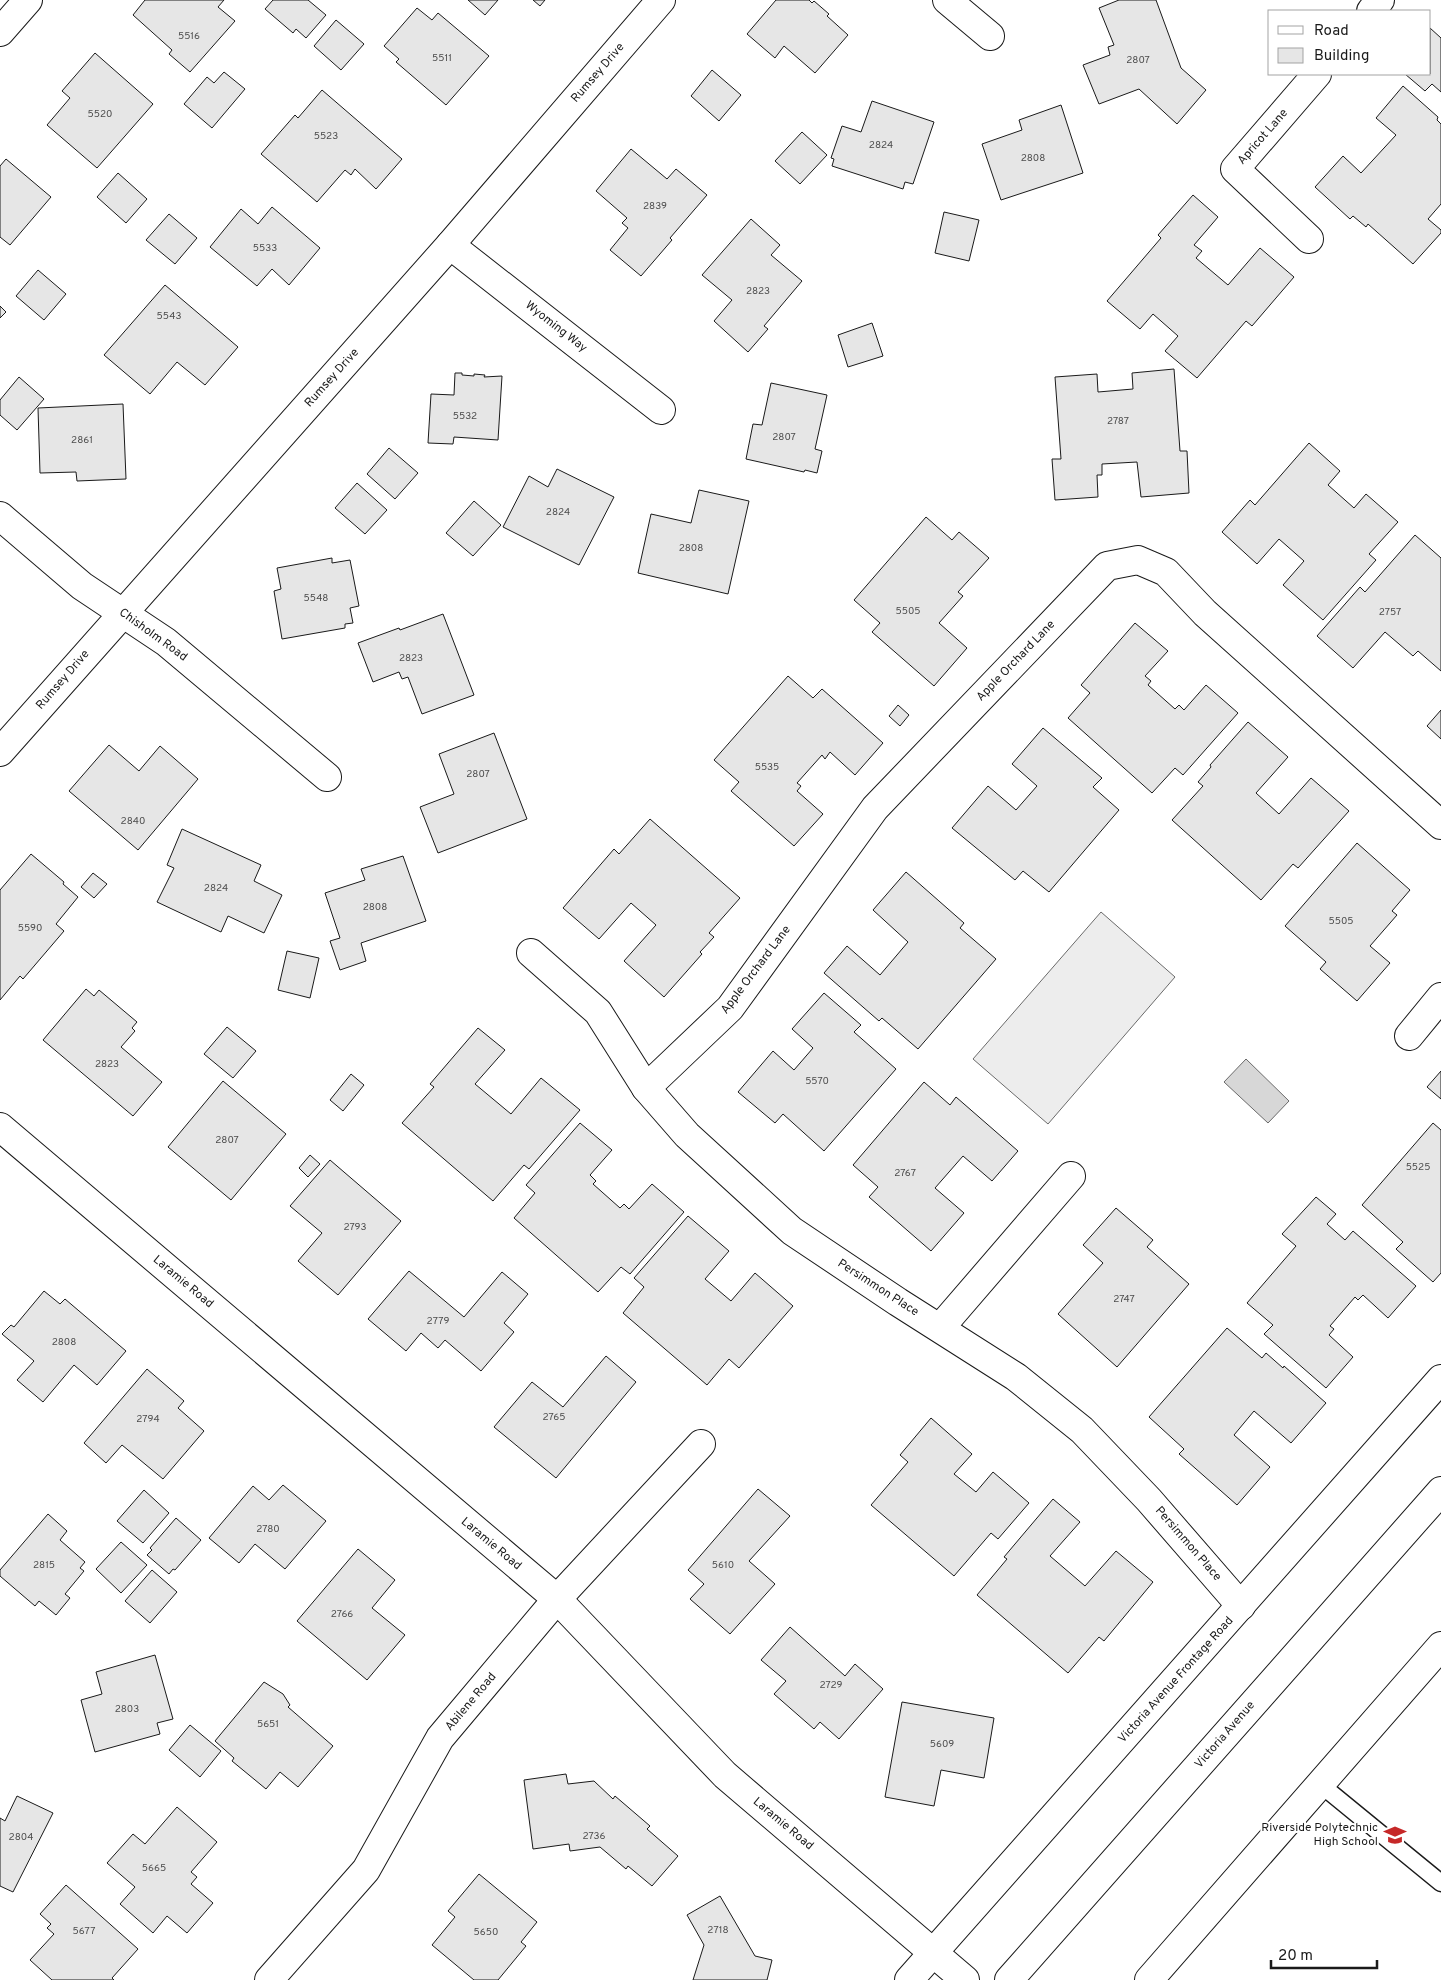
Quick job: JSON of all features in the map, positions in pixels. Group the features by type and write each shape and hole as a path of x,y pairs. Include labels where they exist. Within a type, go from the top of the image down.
{"street":[{"path":"0,32 28,0"},
{"name":"Rumsey Drive","path":"0,752 450,245 661,0"},
{"path":"947,0 990,36"},
{"path":"1372,10 1380,0"},
{"name":"Apricot Lane","path":"1309,239 1235,169 1316,75"},
{"name":"Wyoming Way","path":"450,245 661,410"},
{"name":"Chisholm Road","path":"0,516 82,586 166,642 327,777"},
{"name":"Apple Orchard Lane","path":"646,1088 730,1008 875,808 1107,566 1138,560 1166,572 1220,626 1441,825"},
{"name":"Persimmon Place","path":"531,953 598,1012 646,1088 687,1135 792,1231 1016,1377 1082,1430 1150,1500 1241,1606"},
{"path":"1410,1036 1441,997"},
{"name":"Laramie Road","path":"0,1127 557,1599 725,1775 964,1980"},
{"path":"940,1328 1071,1176"},
{"name":"Victoria Avenue Frontage Road","path":"910,1980 1441,1379"},
{"name":"Abilene Road","path":"269,1980 366,1870 440,1738 557,1599 701,1444"},
{"name":"Victoria Avenue","path":"1009,1980 1441,1491"},
{"path":"1149,1980 1441,1646"}],"lane":[{"path":"1320,1784 1441,1883"}],"shaded area":[{"path":"1101,912 1175,977 1048,1124 973,1059"},
{"path":"1246,1059 1289,1101 1268,1123 1224,1082"}],"building":[{"path":"145,0 224,0 218,7 235,21 190,72 169,54 172,50 133,15"},
{"path":"273,0 308,0 326,15 306,38 296,29 293,33 265,9"},
{"path":"468,0 498,0 485,15"},
{"path":"533,0 545,0 540,6"},
{"path":"776,0 809,0 812,3 814,1 848,35 815,73 784,46 775,58 747,34"},
{"path":"1119,0 1156,0 1181,68 1206,90 1177,124 1139,89 1099,104 1083,65 1110,55 1108,47 1114,45 1099,8"},
{"path":"417,8 432,20 438,13 489,56 446,105 396,62 399,59 384,46"},
{"path":"336,20 364,44 341,70 314,46"},
{"path":"1431,29 1441,38 1441,92 1432,84 1425,91 1406,75 1431,75"},
{"path":"95,53 153,104 97,168 47,125 70,98 62,91"},
{"path":"712,70 741,95 719,121 691,96"},
{"path":"224,72 245,89 212,128 184,104 207,77 214,83"},
{"path":"1403,86 1438,117 1437,120 1441,124 1441,204 1428,219 1441,230 1441,233 1413,264 1368,224 1366,227 1353,216 1350,219 1315,187 1343,156 1361,173 1396,135 1376,118"},
{"path":"322,90 402,159 376,189 355,169 351,175 345,170 317,202 261,154 295,115 298,118"},
{"path":"872,101 934,122 913,184 905,182 903,189 832,166 834,159 831,158 842,126 861,132"},
{"path":"1061,105 1083,173 1001,200 982,144 1022,130 1019,120"},
{"path":"802,132 827,155 800,184 775,161"},
{"path":"631,149 667,179 676,169 707,195 670,238 672,240 641,276 610,250 628,228 622,223 627,218 596,191"},
{"path":"6,159 51,197 10,245 0,237 0,166"},
{"path":"118,173 147,199 126,223 97,197"},
{"path":"1193,195 1218,217 1194,245 1202,251 1196,258 1228,285 1260,248 1294,277 1252,326 1246,321 1197,378 1165,351 1178,336 1153,314 1140,329 1107,301 1161,238 1158,235"},
{"path":"272,207 320,248 289,285 272,269 257,286 210,247 241,209 258,224"},
{"path":"944,212 979,220 969,261 935,253"},
{"path":"169,214 197,238 175,264 146,240"},
{"path":"751,219 780,245 771,255 802,281 764,326 768,329 748,352 714,321 732,300 702,275"},
{"path":"38,270 66,294 44,320 16,296"},
{"path":"165,285 238,347 205,385 177,362 150,394 104,355"},
{"path":"0,306 6,312 0,318"},
{"path":"872,323 883,356 848,367 838,335"},
{"path":"1174,369 1180,451 1187,451 1189,493 1141,497 1137,462 1102,464 1102,475 1097,475 1098,497 1055,500 1052,459 1061,459 1055,377 1097,374 1098,392 1133,389 1132,373"},
{"path":"455,373 474,376 474,374 485,375 484,377 502,376 498,440 454,437 453,444 428,443 431,394 454,395"},
{"path":"19,377 44,399 17,430 0,415 0,400"},
{"path":"771,383 827,395 815,449 822,451 817,473 805,470 804,472 746,459 753,424 762,425"},
{"path":"123,404 126,479 77,481 76,472 40,473 38,408"},
{"path":"1309,443 1340,471 1328,485 1354,508 1366,494 1398,522 1369,554 1376,560 1323,620 1283,585 1304,561 1279,539 1257,564 1222,532 1250,500 1255,505"},
{"path":"389,448 418,473 395,499 367,474"},
{"path":"557,469 614,497 579,565 503,527 529,476 548,487"},
{"path":"357,483 387,510 365,534 335,508"},
{"path":"699,490 749,501 728,594 638,573 651,514 691,523"},
{"path":"474,501 501,525 473,556 446,533"},
{"path":"926,517 952,540 959,532 989,558 958,592 963,596 939,623 967,648 934,686 872,632 880,623 854,600"},
{"path":"1415,535 1441,558 1441,671 1418,651 1413,656 1385,632 1353,668 1317,636 1360,587 1365,592"},
{"path":"332,558 332,563 350,560 359,606 350,608 353,623 345,624 345,628 282,639 274,591 281,589 277,568"},
{"path":"443,614 474,695 422,714 408,677 402,679 399,672 373,682 358,643"},
{"path":"1135,623 1168,651 1145,676 1151,681 1148,685 1175,709 1179,705 1184,710 1206,685 1238,713 1183,775 1175,768 1152,793 1068,718 1090,693 1081,685"},
{"path":"788,676 813,698 822,689 883,743 855,775 830,752 825,759 822,755 797,783 801,786 797,791 823,814 794,846 731,791 739,782 714,760"},
{"path":"898,705 909,715 900,726 889,716"},
{"path":"1441,710 1441,739 1427,726"},
{"path":"1248,722 1288,757 1256,793 1279,814 1311,778 1349,811 1298,868 1293,864 1261,900 1172,820 1203,786 1198,782 1211,767 1210,765"},
{"path":"1043,728 1102,778 1093,787 1119,810 1049,892 1023,871 1015,880 952,828 988,786 1016,810 1037,786 1012,764"},
{"path":"494,733 527,819 438,853 420,807 454,794 439,754"},
{"path":"109,745 139,771 160,746 198,779 138,850 69,791"},
{"path":"650,819 740,898 709,933 714,937 700,952 702,954 664,997 624,961 656,925 631,903 599,939 563,908 614,849 619,854"},
{"path":"182,829 261,865 254,881 282,895 264,933 228,916 221,932 157,902 174,868 167,865"},
{"path":"1357,843 1410,890 1392,911 1397,915 1370,946 1390,963 1357,1001 1320,969 1326,962 1285,926"},
{"path":"31,854 64,882 63,884 78,897 56,924 64,931 23,979 20,976 0,1000 0,890"},
{"path":"403,856 426,921 361,943 366,961 340,970 330,941 340,938 325,893 365,880 361,869"},
{"path":"906,872 964,923 960,928 996,959 918,1049 882,1018 879,1021 824,973 847,946 880,975 908,942 873,910"},
{"path":"93,873 107,884 94,898 81,887"},
{"path":"287,951 319,958 310,998 278,990"},
{"path":"86,989 94,996 99,990 137,1022 132,1028 135,1031 121,1047 162,1082 133,1116 43,1040"},
{"path":"824,993 861,1025 854,1032 896,1069 824,1151 783,1114 775,1123 738,1092 773,1051 794,1070 813,1048 792,1029"},
{"path":"227,1027 256,1051 233,1078 204,1054"},
{"path":"478,1028 505,1050 475,1084 511,1114 541,1078 580,1110 529,1169 524,1165 493,1201 402,1123 434,1087 430,1084"},
{"path":"1441,1071 1441,1099 1427,1087"},
{"path":"351,1074 364,1085 343,1111 330,1100"},
{"path":"223,1081 286,1134 231,1200 168,1147"},
{"path":"924,1082 950,1105 956,1097 1018,1151 992,1181 963,1156 935,1188 964,1213 931,1251 869,1197 878,1187 853,1165"},
{"path":"580,1123 612,1150 590,1175 596,1181 593,1184 620,1208 624,1204 629,1209 652,1184 684,1212 630,1274 621,1267 598,1292 514,1218 535,1193 526,1185"},
{"path":"1433,1123 1441,1130 1441,1273 1433,1282 1396,1249 1403,1242 1362,1205"},
{"path":"310,1155 320,1164 308,1177 299,1168"},
{"path":"330,1160 401,1221 338,1295 298,1261 322,1233 290,1206"},
{"path":"1316,1197 1336,1214 1327,1224 1345,1240 1353,1231 1416,1286 1388,1318 1363,1295 1358,1300 1355,1297 1330,1326 1334,1329 1329,1335 1353,1357 1326,1388 1264,1334 1273,1325 1247,1303 1296,1246 1282,1234"},
{"path":"1116,1208 1153,1240 1147,1247 1189,1284 1117,1367 1058,1314 1103,1263 1083,1245"},
{"path":"688,1216 729,1251 705,1279 731,1301 755,1273 793,1306 739,1368 729,1359 707,1385 623,1313 644,1287 634,1278"},
{"path":"409,1271 464,1317 502,1272 528,1294 504,1323 514,1332 481,1371 445,1340 438,1348 421,1333 406,1351 368,1319"},
{"path":"44,1291 60,1304 65,1299 126,1351 97,1385 74,1365 43,1402 17,1380 34,1361 2,1334 11,1325 14,1327"},
{"path":"1227,1328 1262,1358 1266,1353 1283,1368 1284,1366 1326,1403 1291,1443 1254,1411 1234,1435 1270,1467 1237,1505 1179,1454 1184,1449 1149,1417"},
{"path":"606,1356 636,1382 556,1478 494,1427 532,1382 563,1407"},
{"path":"147,1369 184,1401 178,1408 204,1431 163,1479 122,1445 106,1463 84,1443"},
{"path":"931,1418 972,1454 954,1474 976,1492 993,1472 1029,1503 998,1539 991,1533 954,1576 871,1505 908,1462 900,1455"},
{"path":"283,1485 326,1521 285,1569 255,1544 239,1563 209,1538 253,1486 269,1500"},
{"path":"758,1489 790,1516 749,1561 775,1584 730,1634 690,1599 704,1584 688,1570"},
{"path":"144,1490 169,1513 143,1543 117,1521"},
{"path":"1053,1499 1080,1522 1050,1556 1085,1586 1116,1551 1153,1582 1104,1641 1099,1637 1068,1673 977,1595 1007,1559 1004,1557"},
{"path":"48,1514 67,1531 60,1540 85,1562 80,1568 84,1571 65,1594 70,1598 56,1615 39,1601 35,1606 0,1576 0,1570"},
{"path":"176,1518 201,1540 175,1570 173,1569 169,1574 147,1555 152,1550 150,1548"},
{"path":"121,1542 147,1565 121,1593 96,1569"},
{"path":"358,1549 395,1580 372,1608 405,1635 367,1680 297,1621"},
{"path":"152,1570 177,1592 150,1623 125,1601"},
{"path":"790,1627 845,1676 855,1664 883,1689 839,1739 820,1722 814,1729 774,1694 786,1681 761,1660"},
{"path":"155,1655 173,1719 157,1723 160,1734 95,1752 81,1700 102,1694 96,1672"},
{"path":"264,1682 283,1694 290,1705 288,1707 333,1746 298,1787 280,1772 266,1789 232,1761 234,1758 215,1741"},
{"path":"902,1702 994,1718 984,1778 941,1770 934,1806 885,1797"},
{"path":"190,1725 221,1751 200,1777 169,1750"},
{"path":"566,1774 568,1784 594,1781 613,1799 615,1796 650,1826 647,1829 678,1856 652,1886 628,1866 626,1869 600,1847 570,1851 569,1844 533,1849 524,1780"},
{"path":"17,1796 53,1813 13,1892 0,1886 0,1818 5,1821"},
{"path":"177,1807 217,1842 191,1872 197,1877 191,1884 213,1903 187,1933 167,1916 153,1933 120,1904 135,1887 107,1863 133,1834 145,1844"},
{"path":"479,1874 537,1922 521,1942 526,1946 498,1980 474,1980 432,1945 455,1917 448,1911"},
{"path":"66,1885 138,1949 112,1978 114,1980 52,1980 30,1960 54,1934 47,1928 51,1924 40,1914"},
{"path":"720,1896 755,1956 772,1960 767,1980 693,1980 704,1945 687,1915"}],"place":[{"name":"Riverside Polytechnic High School","path":"1395,1835"}]}
